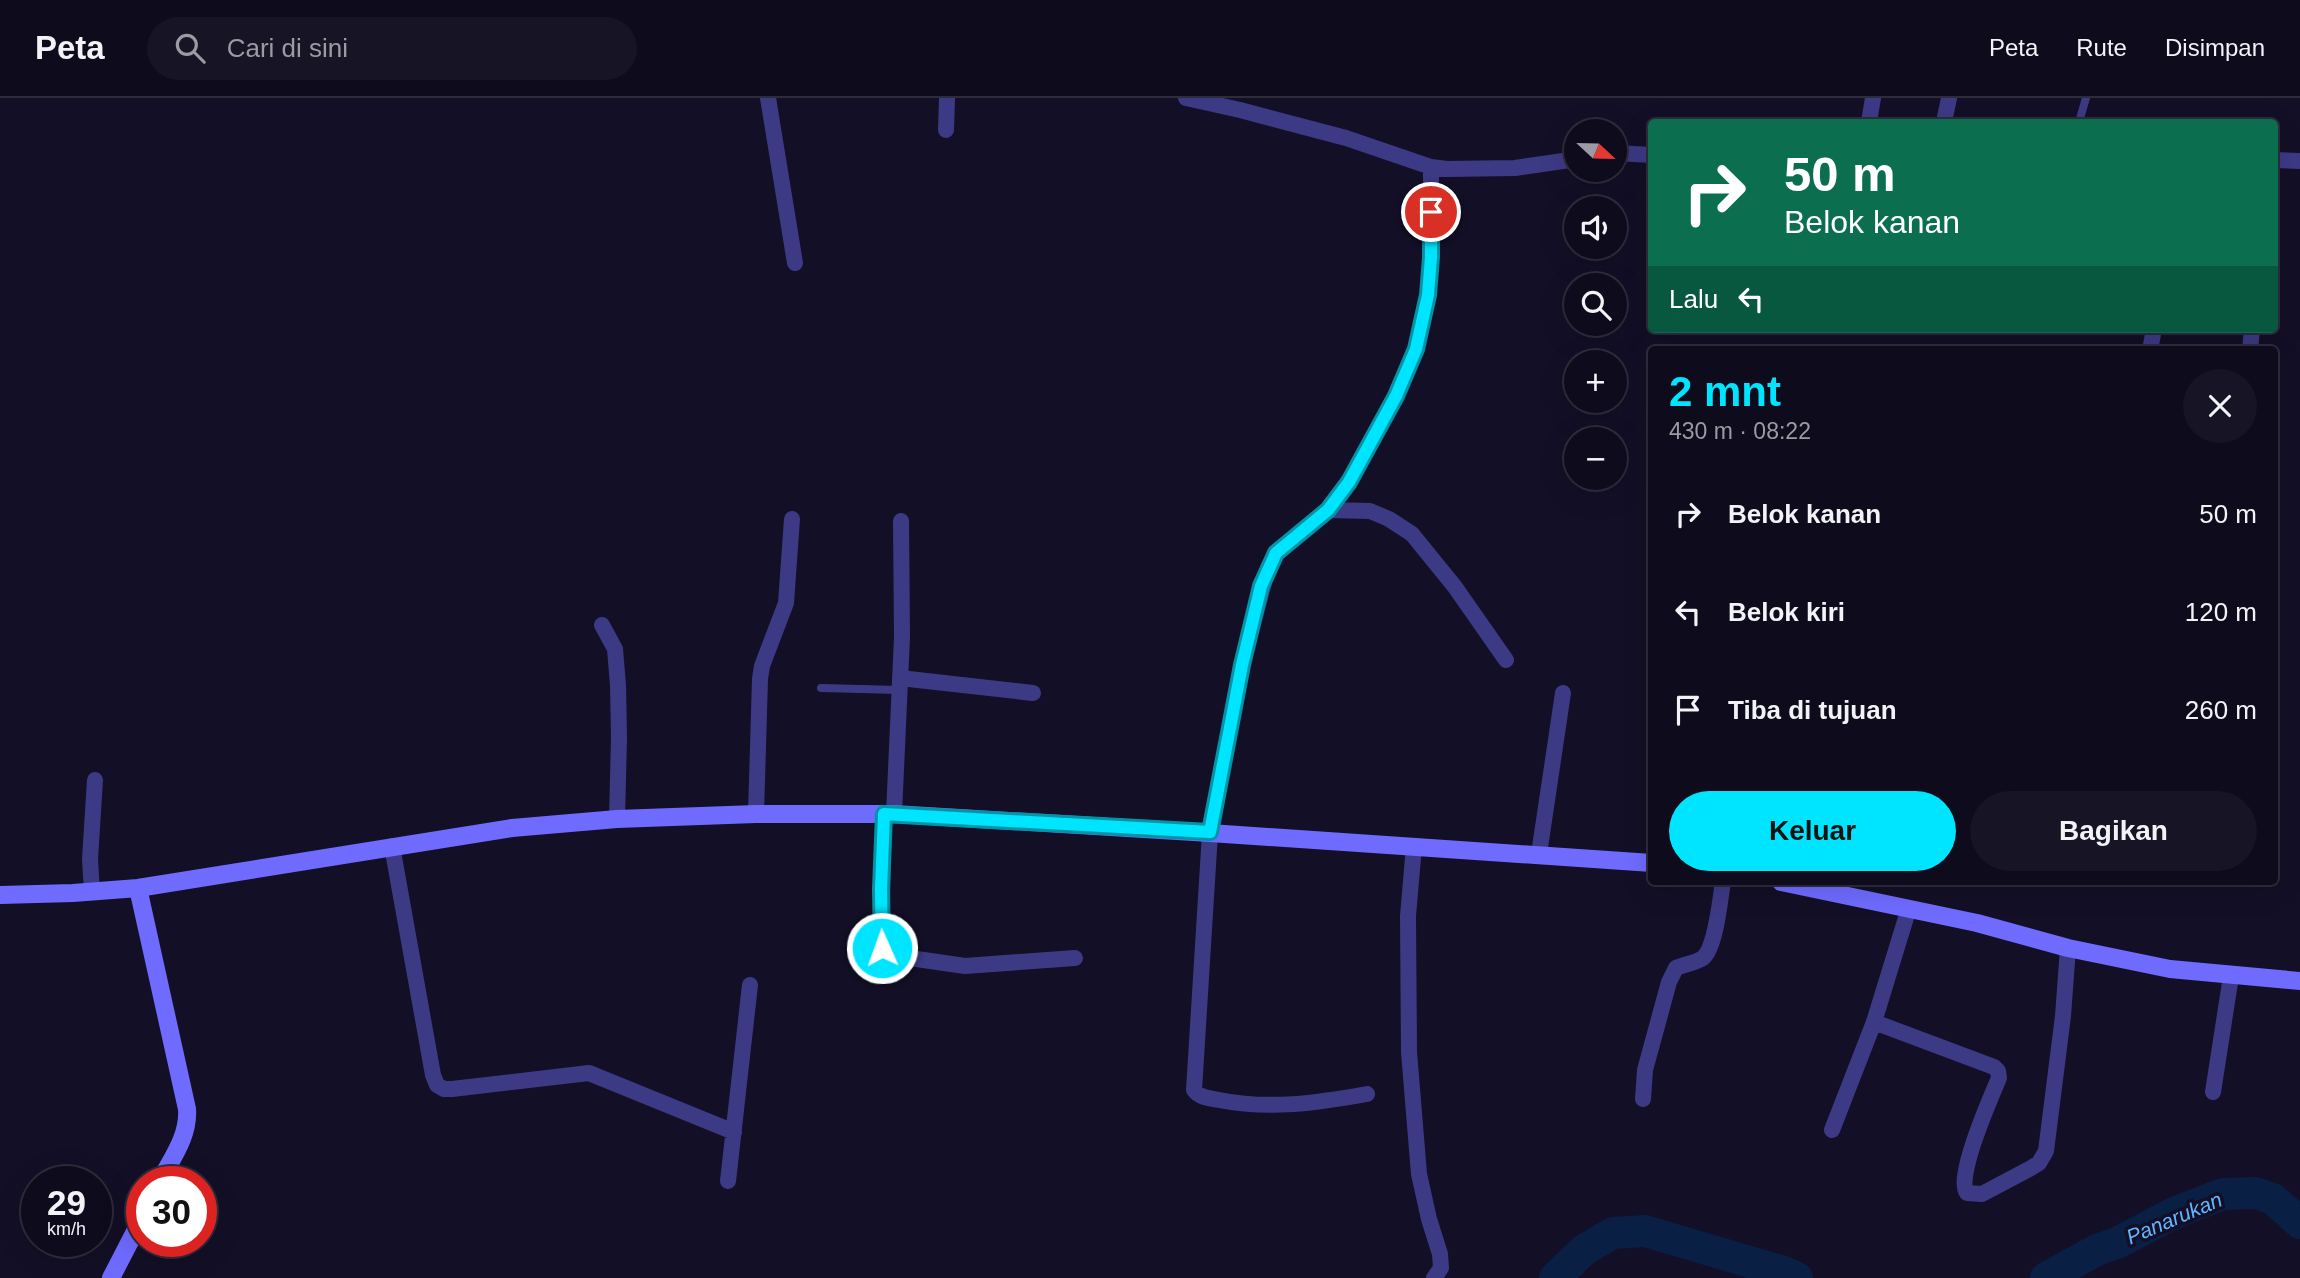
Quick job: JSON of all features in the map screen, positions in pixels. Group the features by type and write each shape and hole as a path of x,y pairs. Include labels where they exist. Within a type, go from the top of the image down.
{"street":[{"path":"768,98 795,263"},
{"path":"946,130 947,98"},
{"path":"1186,98 1346,138 1431,167 1515,168 1564,161"},
{"path":"1870,119 1873,98"},
{"path":"1945,119 1949,98"},
{"path":"1628,154 1648,155"},
{"path":"2278,160 2300,161"},
{"path":"1367,1094 1297,1105 1268,1106 1240,1104 1195,1093 1193,1083 1210,832 1242,665 1261,586 1268,568 1276,553 1328,510 1349,482 1396,396 1416,349 1428,295 1431,257 1431,167"},
{"path":"1328,510 1370,511 1389,519 1412,534 1455,587 1506,660"},
{"path":"756,814 760,679 762,666 786,603 792,519"},
{"path":"901,521 902,637 881,943 885,952 896,956 965,966 1075,958"},
{"path":"602,625 615,649 618,685 620,738 617,819"},
{"path":"899,684 1033,693"},
{"path":"1539,854 1563,693"},
{"path":"92,892 90,859 95,780"},
{"path":"0,895 138,888 512,828 617,819 756,814 889,814 1210,832 1648,863"},
{"path":"392,846 437,1085 452,1089 589,1073 734,1132"},
{"path":"1415,846 1408,916 1409,1052 1419,1174 1441,1259 1441,1268 1434,1278"},
{"path":"1643,1099 1645,1070 1673,971 1699,960 1706,954 1717,918 1722,885"},
{"path":"1796,885 1977,923 2068,948 2170,969 2300,981"},
{"path":"138,888 187,1109 182,1141 168,1166"},
{"path":"1832,1130 1874,1022 1909,908"},
{"path":"1874,1022 1994,1067 1998,1071 1999,1078 1978,1129 1963,1184 1967,1193 1982,1194 2037,1165 2046,1150 2063,1016 2068,948"},
{"path":"2213,1091 2231,976"},
{"path":"728,1181 750,985"},
{"path":"111,1278 126,1249"}],"lane":[{"path":"2080,119 2086,98"},
{"path":"821,688 899,684"}],"waterway":[{"name":"Panarukan","path":"2046,1278 2174,1213 2223,1194 2256,1193 2273,1199 2300,1223"},
{"name":"Panarukan","path":"1555,1278 1584,1250 1613,1233 1645,1231 1797,1278"}],"route":[{"path":"882,948 884,814 1210,832 1242,665 1261,586 1276,553 1328,510 1349,482 1396,396 1416,349 1428,295 1431,212"}]}
